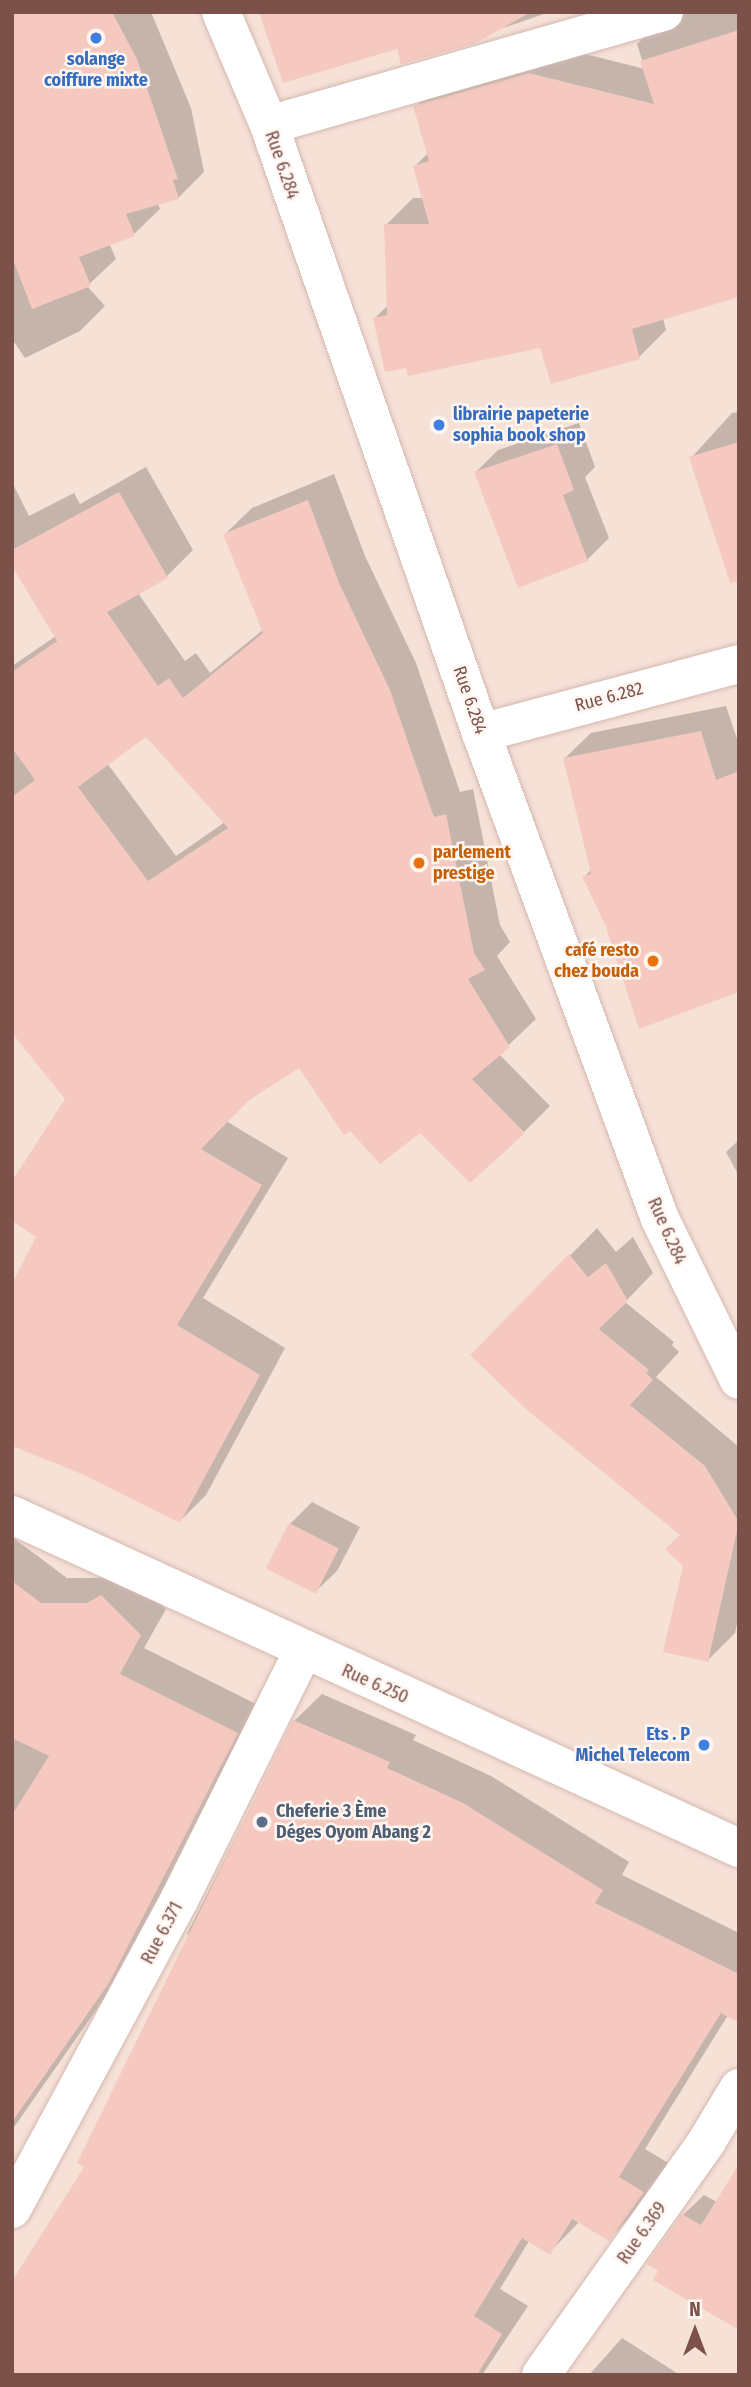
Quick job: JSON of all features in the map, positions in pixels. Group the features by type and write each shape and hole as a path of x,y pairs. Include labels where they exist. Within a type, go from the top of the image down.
{"street":[{"name":"Rue 6.284","path":"221,12 269,125 481,733 660,1219 739,1380"},
{"path":"269,125 664,12"},
{"name":"Rue 6.282","path":"481,733 739,664"},
{"name":"Rue 6.250","path":"12,1516 739,1848"},
{"name":"Rue 6.371","path":"12,2209 179,1900 303,1651"},
{"name":"Rue 6.369","path":"541,2375 707,2141 739,2088"}],"shaded area":[{"path":"12,12 739,12 739,2375 12,2375"}],"building":[{"path":"12,12 112,12 137,59 178,179 173,180 179,199 126,214 135,236 79,257 91,286 32,309 12,257"},
{"path":"259,12 531,12 476,43 401,64 397,49 283,83"},
{"path":"739,30 739,297 632,329 640,359 551,384 540,348 408,376 406,368 385,372 373,318 387,315 384,224 429,224 413,166 429,161 413,106 529,73 654,104 640,61"},
{"path":"739,442 739,582 730,583 689,457"},
{"path":"557,444 574,490 563,495 588,561 518,588 474,472"},
{"path":"119,492 168,578 107,612 158,686 169,678 183,698 263,633 223,534 308,500 339,583 390,690 434,817 446,814 474,953 485,970 468,979 510,1047 472,1079 525,1133 470,1183 420,1133 380,1164 350,1131 344,1135 299,1068 248,1101 201,1149 262,1185 177,1325 260,1375 180,1523 82,1474 12,1446 12,1284 36,1237 12,1221 12,1181 65,1099 12,1033 12,797 35,780 12,748 12,672 57,641 12,566 12,550","holes":["146,737 228,828 148,881 78,787"]},
{"path":"701,731 716,780 739,771 739,992 639,1029 606,927 582,876 591,874 563,758"},
{"path":"569,1254 588,1277 606,1263 628,1301 599,1329 649,1370 646,1373 653,1380 630,1405 705,1466 739,1522 708,1662 663,1652 683,1566 665,1549 680,1535 527,1410 470,1355"},
{"path":"289,1523 339,1548 316,1594 266,1568"},
{"path":"12,1581 41,1603 87,1603 101,1595 141,1635 120,1674 238,1733 109,1983 12,2122 12,1815 49,1756 12,1738"},
{"path":"293,1720 390,1762 387,1768 463,1803 603,1890 595,1903 739,1974 739,2023 721,2013 619,2177 644,2192 609,2241 572,2219 550,2255 522,2238 474,2316 502,2334 477,2375 12,2375 12,2281 84,2167 77,2163"},
{"path":"739,2164 739,2330 653,2280 658,2271 647,2264 682,2214 701,2225"}],"place":[{"name":"solange coiffure mixte","path":"96,38"},
{"name":"librairie papeterie sophia book shop","path":"439,425"},
{"name":"parlement prestige","path":"419,863"},
{"name":"café resto chez bouda","path":"653,961"},
{"name":"Ets . P Michel Telecom","path":"704,1745"},
{"name":"Cheferie 3 Ème Déges Oyom Abang 2","path":"262,1822"}]}
